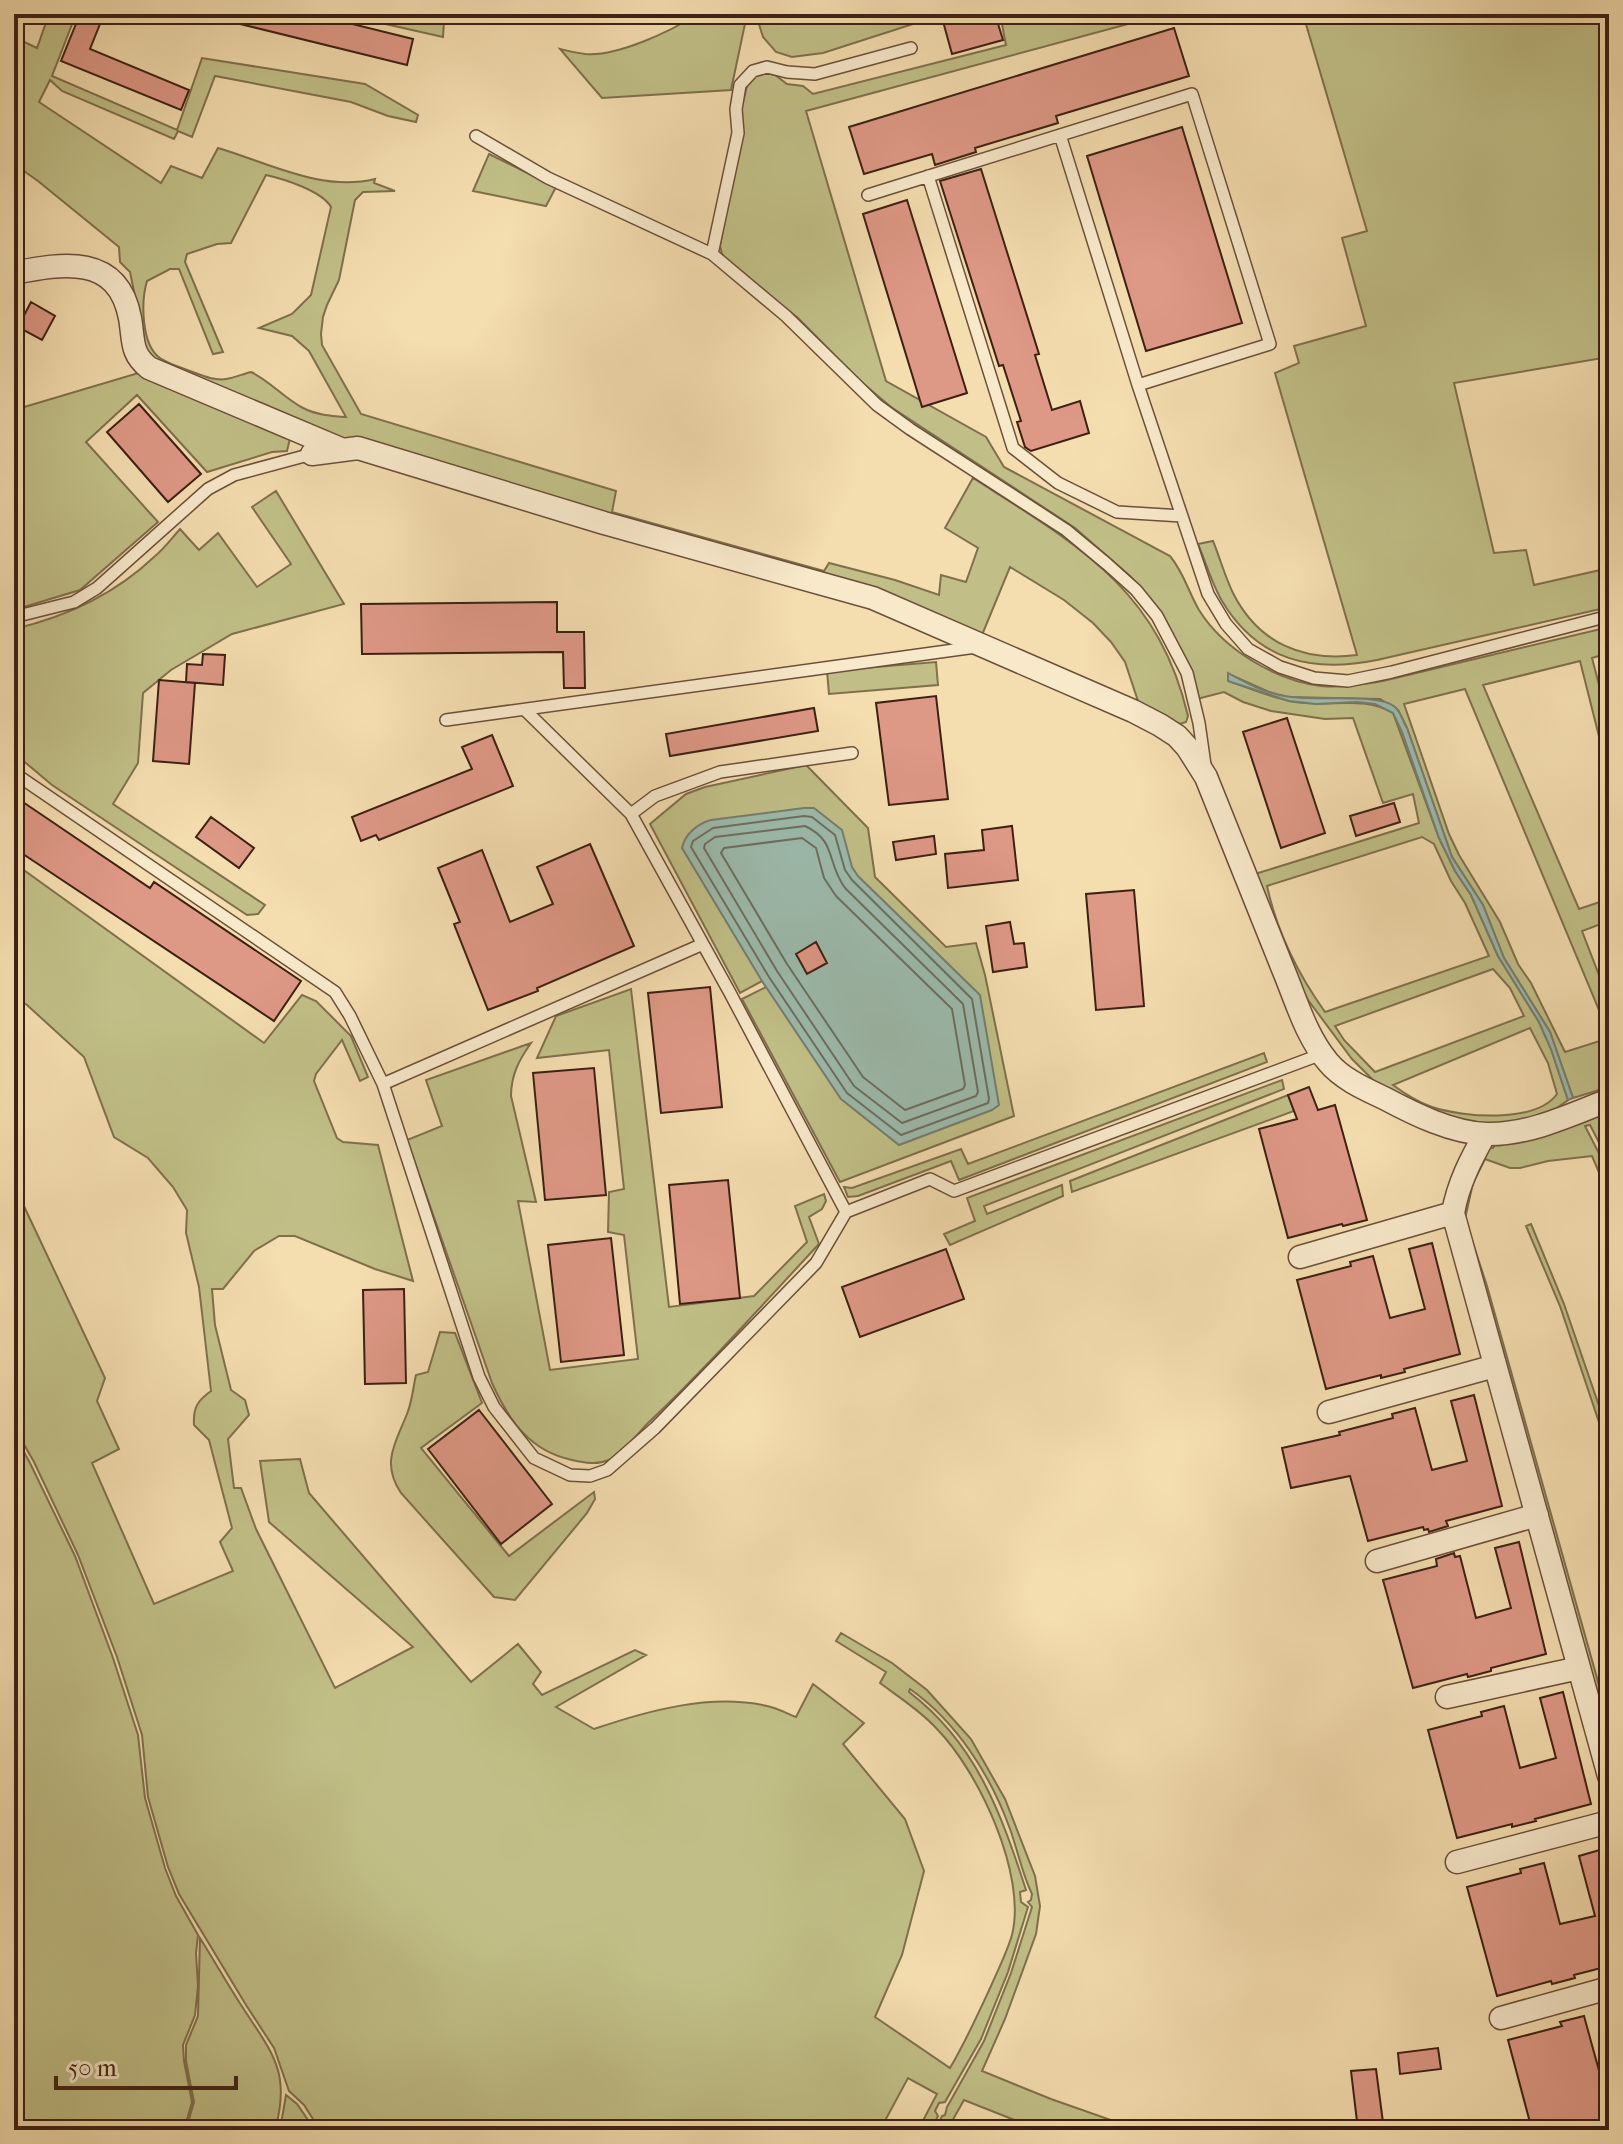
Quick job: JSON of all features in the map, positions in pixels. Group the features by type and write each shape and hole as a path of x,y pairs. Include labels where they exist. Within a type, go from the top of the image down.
{"street":[{"path":"14,273 45,266 75,265 97,270 112,279 123,294 132,344 140,361 149,368 344,450"},
{"path":"312,454 358,448 604,523 873,598 1133,711 1177,736 1206,777 1313,1037 1328,1063 1339,1073 1398,1106 1448,1126 1485,1134 1523,1130 1556,1121 1609,1100"},
{"path":"1485,1134 1457,1193 1453,1213 1609,1776"},
{"path":"1300,1257 1453,1213"},
{"path":"1329,1412 1495,1366"},
{"path":"1377,1561 1537,1515"},
{"path":"1447,1697 1579,1668"},
{"path":"1457,1862 1609,1822"},
{"path":"1501,2018 1609,1988"}],"lane":[{"path":"712,254 738,133 736,109 740,85 753,71 767,67 815,74 911,48"},
{"path":"868,195 1192,94 1270,344 1138,385"},
{"path":"1060,135 1138,385 1208,594 1226,624 1248,649 1280,667 1314,678 1348,681 1609,616"},
{"path":"476,136 560,184 712,254 786,316 877,405 1066,530 1107,564 1136,590 1157,616 1187,673 1199,723 1206,777"},
{"path":"928,176 1013,448 1058,483 1117,512 1182,516"},
{"path":"14,617 74,602 97,588 208,489 234,475 312,454"},
{"path":"446,720 981,646"},
{"path":"525,710 631,814 846,1212"},
{"path":"631,814 655,796 720,772 852,753"},
{"path":"14,773 335,992 383,1084 479,1377 494,1407 534,1458 570,1475 590,1476 607,1470 655,1428 816,1263 846,1212 930,1179 954,1191 1322,1054"},
{"path":"383,1084 703,944"}],"shaded area":[{"path":"49,14 76,14 52,76 177,130 202,58 365,84 418,115 416,122 388,116 351,102 215,76 192,137 178,131 174,139 62,91 50,80 39,102 161,183 171,166 202,178 218,148 315,179 355,182 375,179 374,183 395,191 363,192 355,200 339,280 323,317 322,345 361,414 616,491 612,512 824,571 829,563 939,595 941,575 966,582 978,548 945,528 973,478 1078,549 1108,574 1134,602 1156,634 1174,672 1188,716 1186,722 1180,724 1143,708 1125,662 1111,642 1064,600 1010,567 982,635 334,440 266,405 148,360 130,272 120,262 119,247 14,164 14,37 37,48","holes":["266,175 311,191 331,207 311,295 292,314 259,328 292,336 309,351 346,417 319,414 303,408 251,372 217,379 171,364 160,358 149,343 143,311 147,281 170,269 179,269 213,354 223,352 185,262 187,254 217,244 231,243"]},
{"path":"341,14 410,14 444,21 443,37"},
{"path":"698,14 749,14 731,90 602,98 560,49 598,54 628,47"},
{"path":"752,14 944,14 823,53 792,57 776,52 763,37 757,18 753,18"},
{"path":"1000,14 1165,14 806,111 886,381 986,437 1004,467 1170,556 1199,610 1222,638 1252,661 1286,677 1321,686 1383,681 1609,627 1609,653 1592,658 1609,723 1609,776 1580,661 1483,685 1579,909 1609,899 1609,921 1582,931 1609,1001 1609,1034 1465,689 1404,704 1449,834 1500,922 1518,964 1531,983 1565,1052 1609,1038 1609,1087 1573,1098 1550,1032 1504,958 1483,905 1452,857 1398,710 1380,699 1287,697 1229,674 1229,681 1289,701 1369,704 1393,713 1439,838 1471,895 1498,956 1539,1022 1568,1100 1543,1118 1492,1125 1432,1114 1378,1085 1352,1059 1308,1000 1285,957 1255,874 1419,823 1413,794 1383,803 1353,718 1325,719 1271,711 1224,692 1197,699 1186,661 1170,629 1150,598 1130,576 1075,528 891,407 859,380 798,318 722,254 720,246 740,136 741,110 747,86 755,76 766,73 775,75 787,84 803,86 813,94 1006,45","holes":["1422,837 1434,844 1489,956 1325,1012 1290,952 1276,920 1267,886","1493,969 1510,988 1524,1016 1375,1072 1335,1026","1530,1028 1548,1063 1557,1094 1547,1104 1533,1110 1498,1116 1479,1115 1432,1107 1393,1085"]},
{"path":"1303,14 1609,14 1609,357 1454,383 1494,553 1526,550 1534,585 1609,568 1609,607 1377,660 1330,665 1289,658 1270,649 1236,621 1218,594 1198,544 1213,541 1227,581 1243,610 1269,636 1301,652 1357,655 1275,373 1299,363 1294,346 1366,326 1342,238 1367,231"},
{"path":"489,154 556,187 546,206 473,191"},
{"path":"145,371 291,434 287,451 272,452 207,472 137,395 86,442 158,522 80,590 14,610 14,410"},
{"path":"276,491 344,604 232,634 171,670 143,693 138,763 113,804 265,905 258,914 247,915 52,785 14,753 14,629 70,611 106,593 161,551 180,529 199,550 218,533 257,587 291,564 252,507"},
{"path":"936,662 938,685 829,694 827,671"},
{"path":"806,765 868,828 875,877 946,947 976,943 1014,1116 840,1182 742,999 766,987 762,981 740,993 650,824 686,794"},
{"path":"14,863 264,1043 302,995 316,1001 351,1036 368,1077 360,1081 342,1040 314,1081 337,1138 343,1142 378,1145 413,1281 295,1236 279,1236 254,1251 223,1289 212,1289 215,1325 231,1390 245,1400 249,1415 228,1439 234,1488 241,1488 256,1529 335,1688 413,1647 269,1522 260,1461 300,1459 309,1493 471,1682 518,1644 541,1672 533,1684 542,1695 635,1650 646,1655 556,1707 594,1729 657,1710 701,1703 745,1703 771,1707 796,1717 813,1684 864,1723 843,1744 905,1819 924,1871 902,1955 875,2017 950,2068 967,2038 1012,1935 1015,1911 1013,1884 1006,1855 983,1797 953,1748 924,1716 880,1683 886,1672 836,1641 841,1633 892,1663 927,1690 971,1739 1005,1799 1035,1876 1040,1906 1036,1934 982,2071 1125,2125 1127,2130 1040,2130 964,2100 947,2130 935,2130 984,2041 1011,1973 1032,1907 1028,1902 1032,1894 1002,1809 982,1770 943,1717 910,1689 909,1692 952,1734 983,1781 1007,1834 1026,1890 1020,1892 1021,1902 1028,1907 1008,1972 981,2039 945,2102 939,2103 935,2111 938,2116 931,2130 918,2130 937,2094 908,2078 880,2130 320,2130 304,2105 289,2091 274,2048 179,1894 148,1797 142,1735 117,1657 78,1555 14,1427 14,1185 105,1378 97,1401 119,1449 92,1463 154,1604 233,1571 220,1542 232,1528 209,1440 194,1425 197,1405 211,1391 199,1287 186,1233 187,1210 173,1187 148,1158 114,1137 84,1057 14,997"},
{"path":"631,989 669,1307 754,1296 807,1242 795,1206 824,1194 826,1201 822,1209 809,1217 819,1244 624,1448 609,1460 586,1463 544,1450 523,1432 506,1410 492,1383 407,1140 442,1126 426,1080 531,1043 516,1068 511,1096 536,1202 518,1201 550,1370 638,1359 624,1235 608,1232 609,1192 624,1189 609,1050 537,1058 556,1016"},
{"path":"1264,1053 1267,1062 959,1180 951,1161 858,1196 848,1197 844,1187 852,1188 961,1149 968,1164"},
{"path":"1282,1080 1284,1089 984,1206 987,1214 1062,1185 1063,1196 950,1245 944,1234 975,1221 967,1198"},
{"path":"1288,1095 1294,1111 1072,1192 1070,1181"},
{"path":"1609,1112 1609,1129 1604,1134 1609,1144 1609,1162 1590,1125 1585,1126 1609,1173 1609,1196 1592,1156 1520,1168 1510,1168 1485,1159 1473,1183 1465,1219 1487,1286 1597,1678 1609,1725 1609,1757 1461,1212 1471,1171 1496,1142 1579,1124"},
{"path":"1531,1224 1564,1304 1609,1435 1609,1452 1560,1306 1526,1226"},
{"path":"440,1332 455,1333 482,1403 421,1448 509,1556 594,1492 595,1499 587,1513 515,1600 494,1597 401,1493 392,1472 392,1454 409,1409 416,1375 428,1372"},
{"path":"14,1434 75,1556 113,1658 138,1735 145,1798 165,1868 176,1896 198,1935 195,2015 183,2045 192,2102 184,2130 14,2130"},
{"path":"200,1938 271,2052 280,2078 281,2093 275,2130 186,2130 194,2102 186,2045 198,2016"},
{"path":"286,2095 297,2104 315,2130 280,2130"}],"water":[{"path":"1228,673 1278,695 1374,700 1386,702 1397,709 1407,728 1452,857 1483,905 1504,958 1550,1032 1573,1098 1568,1100 1539,1022 1498,956 1471,895 1439,838 1393,713 1375,704 1289,701 1228,681"},
{"path":"814,808 842,830 852,867 858,876 980,995 999,1105 992,1110 899,1145 841,1099 762,981 682,848 692,830 711,820"}],"building":[{"path":"80,14 104,14 90,49 189,90 181,110 61,61"},
{"path":"229,14 312,14 413,39 407,65 228,21"},
{"path":"941,14 995,14 1003,40 952,54"},
{"path":"1174,28 1189,76 1056,116 1058,123 975,148 976,152 935,165 932,154 864,174 849,127"},
{"path":"1182,127 1242,323 1146,351 1087,156"},
{"path":"981,169 1039,354 1035,355 1052,410 1080,401 1089,433 1031,451 1025,447 1017,422 1021,421 1003,365 999,366 940,181"},
{"path":"907,200 967,393 922,407 863,214"},
{"path":"31,302 55,316 42,340 18,327"},
{"path":"139,404 201,474 168,502 107,432"},
{"path":"557,602 557,632 584,632 585,688 564,688 563,652 362,654 361,604"},
{"path":"203,654 225,655 223,685 186,682 187,664 202,665"},
{"path":"159,680 195,683 189,764 153,761"},
{"path":"936,696 948,799 889,805 876,703"},
{"path":"814,708 818,731 670,756 666,734"},
{"path":"1287,718 1325,833 1281,848 1243,732"},
{"path":"492,735 513,786 379,840 376,835 361,841 352,817 472,769 462,747"},
{"path":"14,796 150,888 154,882 301,981 274,1021 14,848"},
{"path":"1394,803 1400,822 1356,836 1350,816"},
{"path":"211,817 254,848 239,868 196,837"},
{"path":"1012,826 1018,880 948,888 945,854 984,850 982,830"},
{"path":"934,836 936,854 896,860 893,842"},
{"path":"590,844 634,946 537,988 538,991 488,1010 454,924 460,922 438,868 482,850 510,922 553,904 537,867"},
{"path":"1134,890 1144,1006 1096,1010 1086,894"},
{"path":"1010,922 1014,944 1024,943 1027,967 993,972 986,926"},
{"path":"816,942 827,963 807,974 796,954"},
{"path":"710,987 722,1107 661,1113 648,993"},
{"path":"594,1068 606,1195 545,1200 533,1073"},
{"path":"1309,1087 1318,1110 1335,1105 1367,1220 1288,1238 1259,1129 1297,1119 1288,1095"},
{"path":"728,1180 740,1298 680,1304 669,1185"},
{"path":"611,1238 624,1355 561,1362 548,1245"},
{"path":"1432,1243 1460,1354 1404,1369 1405,1372 1326,1389 1297,1280 1351,1266 1350,1262 1373,1256 1390,1318 1425,1309 1409,1249"},
{"path":"946,1249 964,1299 860,1337 842,1287"},
{"path":"404,1289 406,1383 365,1384 363,1290"},
{"path":"1474,1395 1502,1506 1446,1521 1448,1526 1429,1532 1423,1527 1368,1541 1350,1476 1291,1488 1282,1448 1340,1435 1339,1432 1393,1418 1392,1414 1415,1408 1432,1470 1467,1461 1451,1401"},
{"path":"479,1410 552,1504 501,1544 428,1449"},
{"path":"1519,1542 1546,1654 1468,1677 1467,1674 1413,1688 1383,1580 1437,1566 1436,1559 1454,1553 1455,1557 1460,1556 1476,1618 1511,1608 1495,1548"},
{"path":"1563,1692 1591,1804 1536,1821 1457,1838 1428,1730 1482,1716 1481,1712 1504,1706 1520,1768 1556,1758 1540,1698"},
{"path":"1603,1849 1609,1874 1609,1966 1574,1975 1575,1978 1552,1984 1551,1981 1497,1996 1467,1887 1521,1873 1520,1869 1544,1863 1560,1924 1595,1916 1579,1856"},
{"path":"1584,2016 1609,2107 1609,2130 1532,2130 1508,2040 1562,2026 1560,2022"},
{"path":"1438,2048 1441,2069 1400,2074 1398,2053"},
{"path":"1376,2069 1384,2130 1358,2130 1351,2071"}]}
